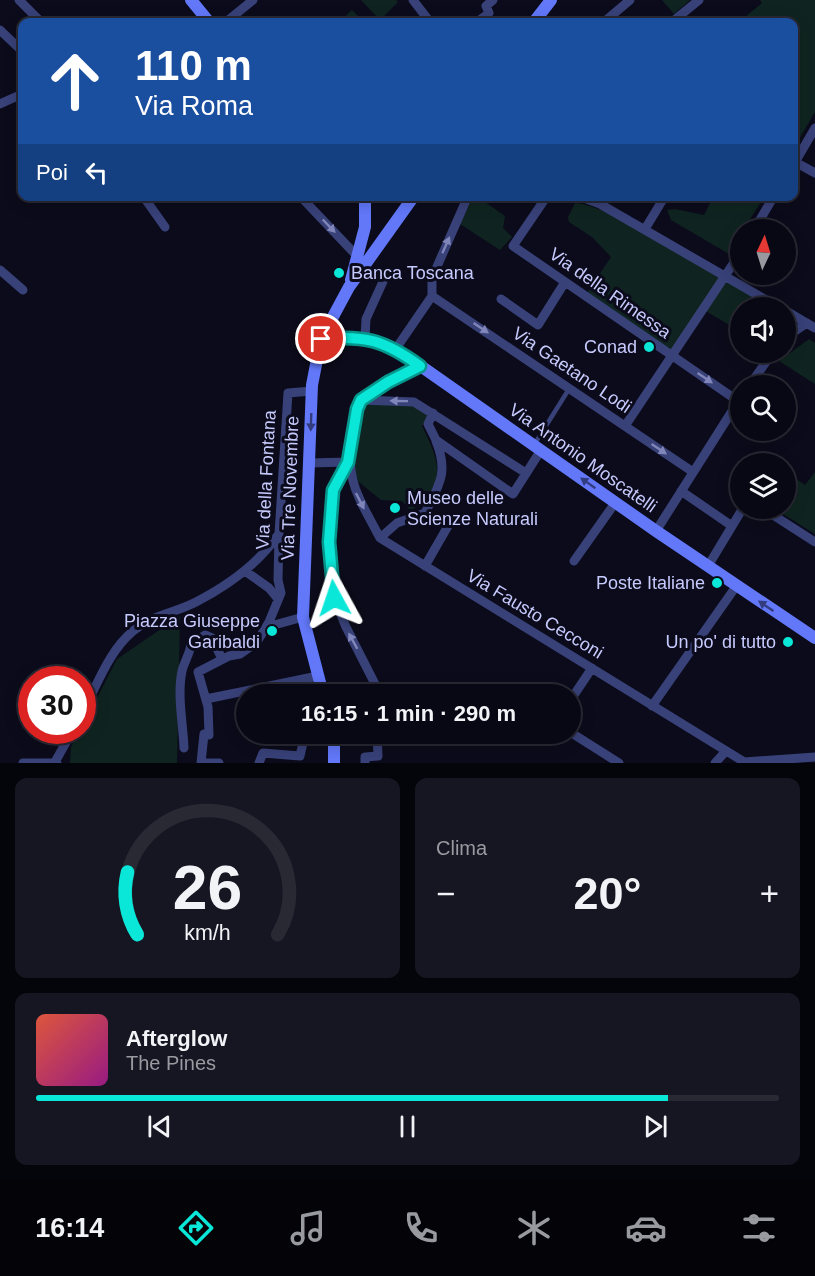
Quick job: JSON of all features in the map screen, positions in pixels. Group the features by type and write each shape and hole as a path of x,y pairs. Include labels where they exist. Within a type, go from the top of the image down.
{"main road":[{"path":"190,0 206,18"},
{"path":"537,18 551,0"},
{"path":"349,287 365,228 365,201"},
{"path":"349,287 411,201"},
{"path":"365,228 369,237 374,239 391,231"},
{"name":"Via Tre Novembre","path":"320,684 303,617 312,391 321,339 349,287"},
{"name":"Via Antonio Moscatelli","path":"321,339 365,338 395,350 815,638"},
{"path":"334,744 334,763"}],"street":[{"path":"19,0 37,18"},
{"path":"231,18 253,0"},
{"path":"413,0 427,18"},
{"path":"482,18 489,13 486,6 493,0"},
{"path":"609,18 630,0"},
{"path":"677,18 699,0"},
{"path":"0,30 18,47"},
{"path":"0,104 18,96"},
{"path":"798,156 815,128"},
{"path":"798,165 815,173"},
{"path":"147,201 165,227"},
{"path":"305,201 357,256"},
{"path":"395,350 432,296 432,278 466,201"},
{"name":"Via della Rimessa","path":"544,201 513,246 672,356 730,393"},
{"path":"592,201 762,297"},
{"path":"645,230 662,201"},
{"path":"760,219 771,201"},
{"path":"0,270 23,290"},
{"path":"625,426 730,271"},
{"path":"365,338 366,319 386,275"},
{"path":"501,299 538,325 565,282"},
{"name":"Via Gaetano Lodi","path":"432,296 693,472"},
{"path":"796,317 811,326"},
{"path":"796,333 811,326"},
{"path":"420,366 388,382 361,400 357,409 348,462 351,483 380,538 397,523 424,513 442,477 444,460 428,424 433,413"},
{"name":"Via della Fontana","path":"279,596 279,534 288,393 312,391"},
{"path":"361,400 414,402 526,473"},
{"path":"656,531 730,415"},
{"path":"436,440 513,494 526,473 537,448"},
{"path":"309,463 348,462"},
{"path":"348,462 333,490 329,542 334,598 345,627 375,684"},
{"path":"681,491 732,526"},
{"path":"574,561 615,502"},
{"path":"424,513 448,526 425,566"},
{"path":"708,566 736,519"},
{"path":"779,519 815,542"},
{"path":"96,685 114,651 133,630 153,618 197,602 245,571 279,534"},
{"name":"Via Fausto Cecconi","path":"380,538 745,762"},
{"path":"219,763 201,763 204,734 210,735 206,699 198,672 222,659 240,654 257,642 267,627 279,596 245,571"},
{"path":"652,706 737,585"},
{"path":"267,627 303,617"},
{"path":"184,748 180,692 182,668 187,662 191,644 205,635 212,639 222,659"},
{"path":"581,684 592,668"},
{"path":"206,699 318,676"},
{"path":"581,739 619,763"},
{"path":"23,763 56,763 65,744"},
{"path":"259,763 263,753 293,758 300,744"},
{"path":"365,763 365,757 378,756 377,744"},
{"path":"715,763 726,751"},
{"path":"745,762 815,757"}],"lane":[{"path":"537,448 570,388"}],"green space":[{"path":"361,0 396,0 398,2 382,18 378,18"},
{"path":"662,0 690,0 674,14"},
{"path":"760,0 815,0 815,112 798,141 798,18 744,18 762,3"},
{"path":"352,10 360,18 343,18"},
{"path":"471,201 484,201 505,216 503,228 512,237 500,250 460,224"},
{"path":"711,201 762,201 750,219 730,219 729,254 671,220 667,210 675,209 704,215"},
{"path":"575,203 607,212 727,276 720,287 729,282 730,285 754,297 730,297 730,325 704,310 672,356 585,296 611,257 592,237 569,222 568,217"},
{"path":"809,339 815,343 815,384 782,363 796,363 796,349"},
{"path":"364,404 414,406 428,416 422,426 433,451 437,472 431,491 411,511 402,501 381,500 354,478 353,450"},
{"path":"815,472 815,534 791,519 796,519 796,479 805,485"},
{"path":"180,616 177,763 70,763 72,744 96,744 96,700 117,659"}],"place":[{"name":"Banca Toscana","path":"339,273"},
{"name":"Conad","path":"649,347"},
{"name":"Museo delle Scienze Naturali","path":"395,508"},
{"name":"Poste Italiane","path":"717,583"},
{"name":"Piazza Giuseppe Garibaldi","path":"272,631"},
{"name":"Un po' di tutto","path":"788,642"}],"route":[{"path":"321,339 365,338 388,346 420,366 388,382 361,400 357,409 348,462 333,490 329,542 334,598"}]}
